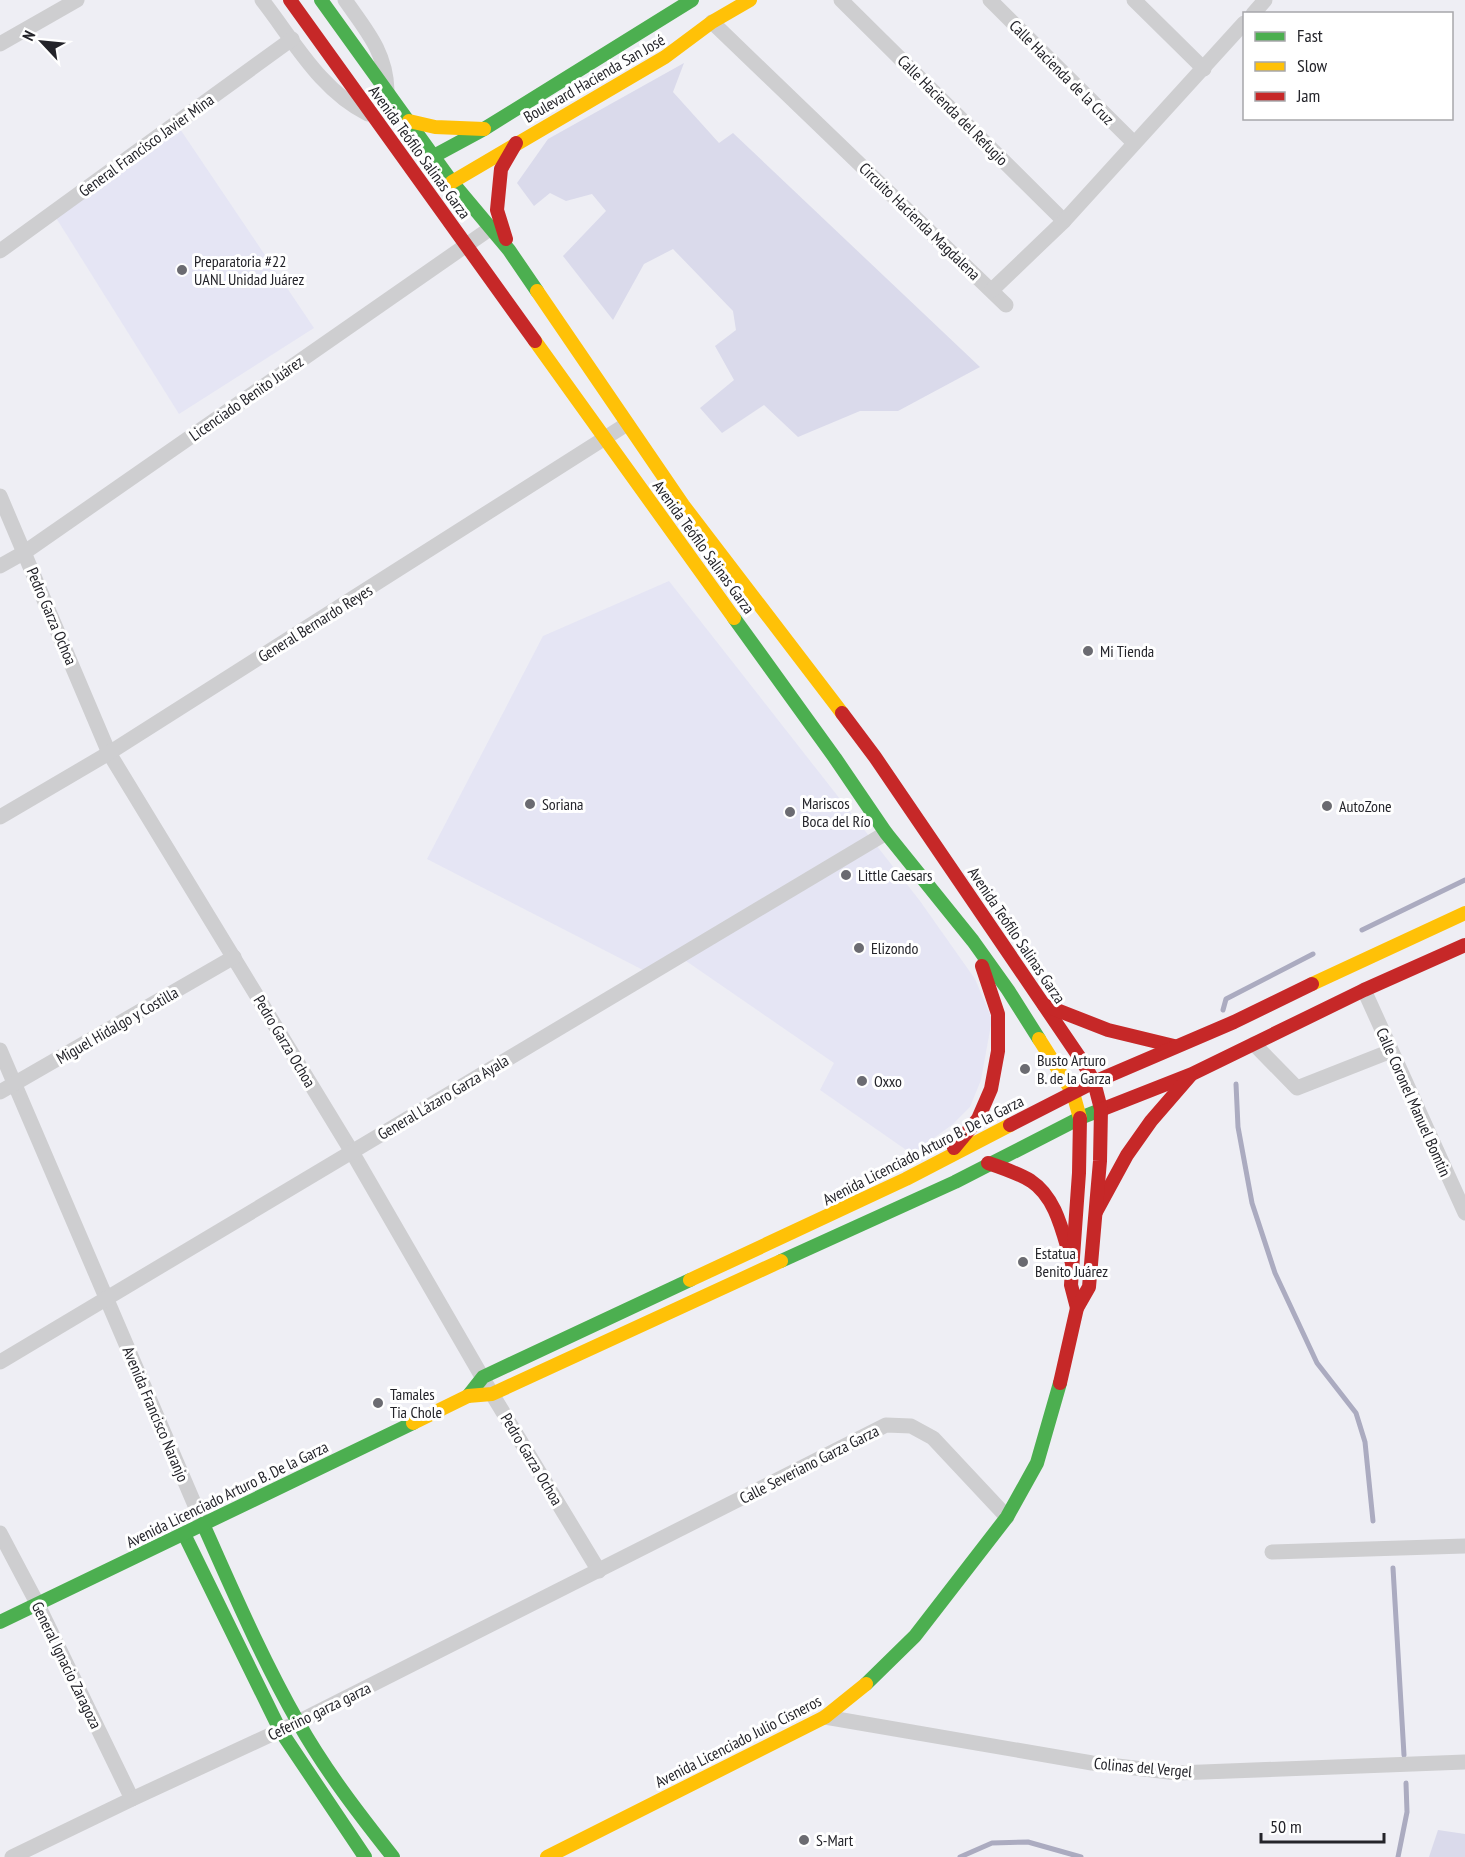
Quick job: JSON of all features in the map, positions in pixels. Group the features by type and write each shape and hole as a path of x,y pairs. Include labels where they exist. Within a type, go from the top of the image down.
{"main road":[{"name":"Avenida Teófilo Salinas Garza","path":"290,0 606,438 1044,1005 1094,1082 1101,1109"},
{"name":"Avenida Teófilo Salinas Garza","path":"321,0 452,182 509,250 683,504 861,767 886,833 973,941 1008,990 1073,1093 1080,1118"},
{"name":"Boulevard Hacienda San José","path":"434,156 649,38 673,11 692,0"},
{"name":"Boulevard Hacienda San José","path":"452,182 665,57 712,22 750,0"},
{"path":"673,11 685,23 689,40"},
{"path":"649,38 665,57"},
{"path":"409,121 435,127 484,129"},
{"path":"509,250 497,210 501,169 516,143"},
{"name":"Avenida Licenciado Arturo B. De la Garza","path":"468,1396 483,1377 906,1179 1094,1082 1174,1046 1234,1023 1465,913"},
{"path":"946,1157 978,1119 991,1089 998,1051 998,1014 973,941"},
{"name":"Avenida Licenciado Arturo B. De la Garza","path":"0,1622 468,1396 492,1394 955,1182 988,1163 1080,1118 1192,1074 1364,990 1465,945"},
{"path":"1307,1017 1344,969 1392,979"},
{"path":"1044,1005 1093,1026 1128,1037 1174,1046"},
{"path":"1096,1212 1127,1155 1151,1121 1192,1074"},
{"name":"Avenida Licenciado Julio Cisneros","path":"547,1857 825,1717 869,1682 915,1636 1006,1517 1037,1463 1056,1403 1077,1308 1089,1287 1100,1161 1101,1109"},
{"name":"Avenida Licenciado Julio Cisneros","path":"1077,1308 1071,1285 1079,1173 1080,1118"},
{"path":"988,1163 1018,1174 1036,1186 1057,1217 1072,1263"},
{"name":"Avenida Francisco Naranjo","path":"203,1524 255,1637 298,1722 352,1806 393,1857"},
{"path":"184,1534 280,1731 365,1857"}],"street":[{"path":"0,44 77,0"},
{"path":"262,0 313,69 337,95 353,107 373,117"},
{"path":"345,0 378,49 386,74 387,93"},
{"name":"Calle Hacienda del Refugio","path":"841,0 1064,221"},
{"name":"Calle Hacienda de la Cruz","path":"990,0 1134,143"},
{"path":"1134,0 1204,69"},
{"path":"1255,12 1265,0"},
{"name":"Circuito Hacienda Magdalena","path":"712,22 992,290 1064,221 1243,25"},
{"name":"General Francisco Javier Mina","path":"0,251 292,39"},
{"name":"Licenciado Benito Juárez","path":"0,566 25,552 491,228"},
{"path":"992,290 1006,305"},
{"name":"General Bernardo Reyes","path":"0,817 109,753 627,424"},
{"name":"Pedro Garza Ochoa","path":"0,496 109,753 352,1152 492,1394 599,1571"},
{"name":"General Lázaro Garza Ayala","path":"0,1362 886,833"},
{"name":"Miguel Hidalgo y Costilla","path":"0,1092 234,957"},
{"name":"Calle Coronel Manuel Bomtin","path":"1364,990 1465,1213"},
{"path":"1254,1044 1297,1088 1391,1051"},
{"name":"Avenida Francisco Naranjo","path":"0,1050 203,1524"},
{"name":"Calle Severiano Garza Garza","path":"624,1558 886,1425 911,1426 933,1438 1006,1517"},
{"name":"General Ignacio Zaragoza","path":"0,1533 37,1603 132,1798"},
{"path":"1272,1552 1465,1546"},
{"name":"Ceferino garza garza","path":"12,1857 132,1798 280,1731 624,1558"},
{"name":"Colinas del Vergel","path":"825,1717 1092,1763 1177,1773 1465,1762"},
{"path":"0,1847 6,1857"}],"shaded area":[{"path":"684,63 673,92 719,143 733,133 980,367 898,411 860,411 798,437 764,405 722,433 700,408 734,380 715,346 736,330 733,311 673,249 644,264 613,320 563,256 606,211 592,194 566,201 550,193 534,206 517,183 548,139"},
{"name":"Preparatoria #22 UANL Unidad Juárez","path":"176,123 314,328 179,414 53,213"},
{"path":"669,581 920,901 975,979 992,1019 981,1080 970,1107 953,1124 912,1154 820,1090 834,1063 686,961 643,970 427,859 543,636"},
{"path":"1438,1830 1465,1834 1465,1857 1429,1857"}],"waterway":[{"path":"1362,930 1465,880"},
{"path":"1223,1010 1226,999 1313,954"},
{"path":"1236,1084 1238,1127 1252,1203 1275,1273 1317,1363 1356,1413 1365,1442 1373,1521"},
{"path":"1393,1568 1404,1755"},
{"path":"1398,1857 1407,1812 1406,1783"},
{"path":"960,1857 992,1843 1028,1842 1081,1857"}],"traffic: fast":[{"path":"321,0 452,182 509,250 537,291"},
{"path":"434,156 484,129 692,0"},
{"path":"734,618 886,833 973,941 1039,1039"},
{"path":"781,1261 955,1182 1080,1118 1103,1109"},
{"path":"468,1396 483,1377 690,1280"},
{"path":"866,1684 915,1636 1007,1517 1037,1463 1060,1383"},
{"path":"0,1622 413,1423"},
{"path":"203,1524 260,1649 308,1740 355,1808 393,1857"},
{"path":"184,1534 280,1730 365,1857"}],"traffic: slow":[{"path":"452,182 665,57 712,22 750,0"},
{"path":"409,121 435,127 484,129"},
{"path":"537,291 683,505 842,713"},
{"path":"535,341 734,618"},
{"path":"1312,984 1465,913"},
{"path":"1039,1039 1073,1093 1080,1118"},
{"path":"690,1280 906,1179 1010,1125"},
{"path":"413,1423 468,1396 492,1394 781,1261"},
{"path":"547,1857 825,1717 866,1684"}],"traffic: jam":[{"path":"290,0 535,341"},
{"path":"506,239 497,210 501,169 516,143"},
{"path":"842,713 875,757 1084,1064 1094,1082 1101,1109"},
{"path":"1103,1109 1192,1074 1364,990 1465,945"},
{"path":"954,1148 978,1119 991,1089 998,1051 998,1014 982,966"},
{"path":"1010,1125 1094,1082 1234,1022 1312,984"},
{"path":"1044,1005 1108,1030 1174,1046"},
{"path":"1096,1212 1127,1155 1151,1121 1190,1076"},
{"path":"1060,1383 1077,1308 1089,1287 1100,1161 1101,1109"},
{"path":"1077,1308 1071,1285 1079,1173 1080,1118"},
{"path":"988,1163 1021,1176 1040,1188 1058,1218 1072,1263"}],"place":[{"name":"Preparatoria #22 UANL Unidad Juárez","path":"182,270"},
{"name":"Mi Tienda","path":"1088,651"},
{"name":"Soriana","path":"530,804"},
{"name":"AutoZone","path":"1327,806"},
{"name":"Mariscos Boca del Río","path":"790,812"},
{"name":"Little Caesars","path":"846,875"},
{"name":"Elizondo","path":"859,948"},
{"name":"Busto Arturo B. de la Garza","path":"1025,1069"},
{"name":"Oxxo","path":"862,1081"},
{"name":"Estatua Benito Juárez","path":"1023,1262"},
{"name":"Tamales Tia Chole","path":"378,1403"},
{"name":"S-Mart","path":"804,1840"}]}
